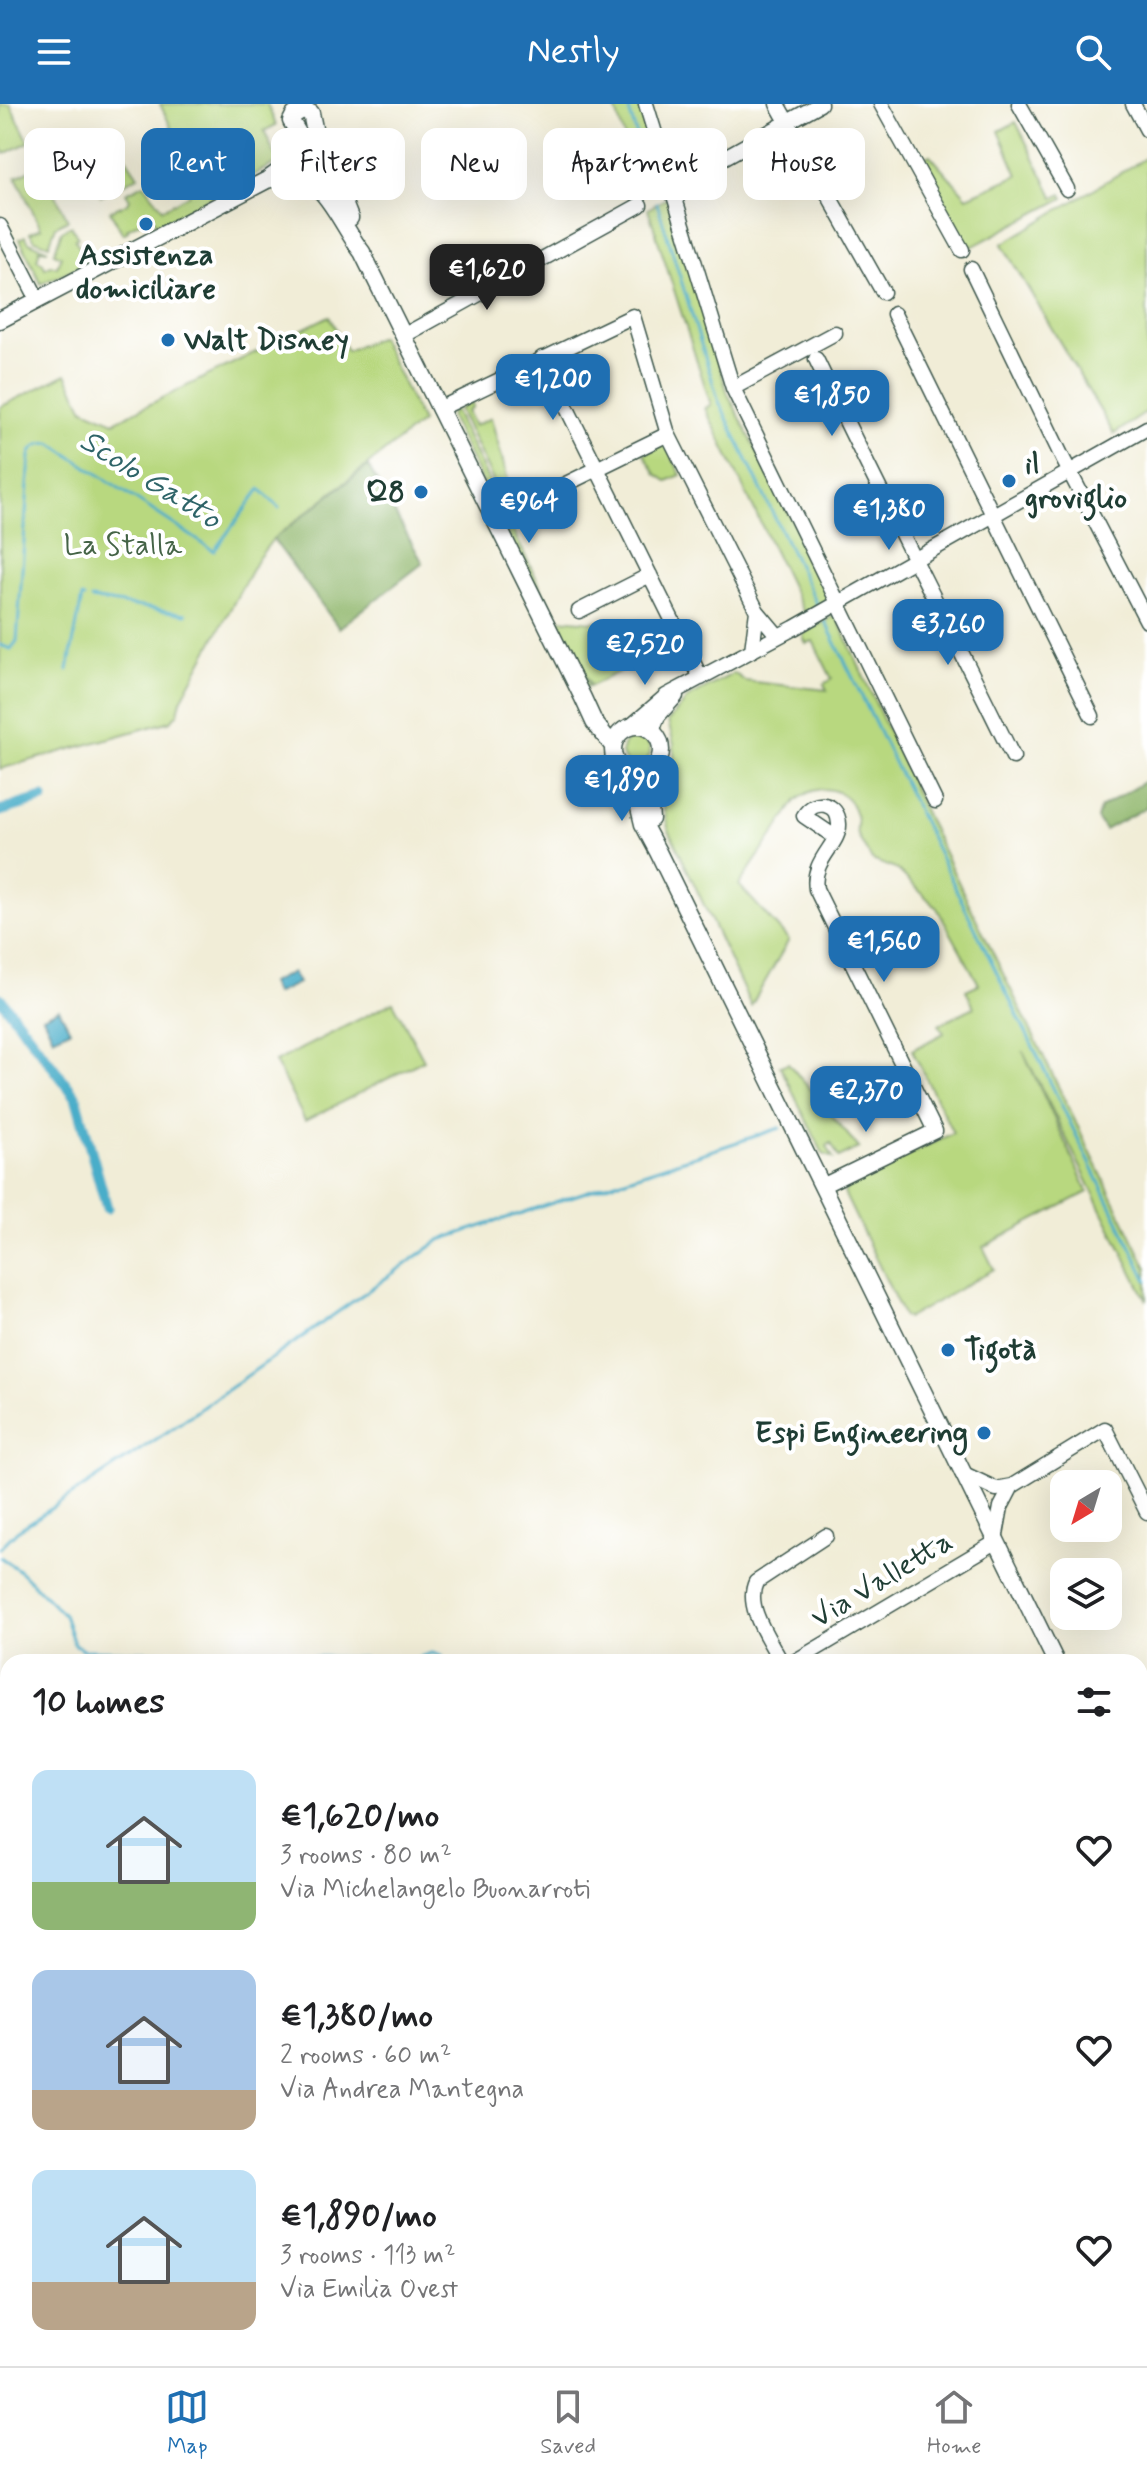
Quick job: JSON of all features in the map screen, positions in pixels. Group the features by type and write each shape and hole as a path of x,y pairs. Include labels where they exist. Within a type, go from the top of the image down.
{"main road":[{"path":"282,104 303,111 327,104"},
{"path":"0,320 271,177"},
{"path":"267,180 271,179"},
{"path":"328,200 362,252 594,722 613,746 615,758 632,780 643,824 1052,1654"},
{"path":"344,200 360,238 362,252"},
{"path":"583,698 601,717 627,728 645,727 652,731 660,744 661,752 648,786 647,799 658,852"},
{"path":"613,746 627,728"},
{"path":"624,770 639,773 655,766"}],"street":[{"path":"646,104 653,128"},
{"path":"777,104 883,292"},
{"path":"727,156 820,104"},
{"path":"881,104 962,250"},
{"path":"1019,104 1067,189"},
{"path":"1133,104 1147,130"},
{"path":"675,200 733,388 935,801"},
{"path":"403,336 640,205"},
{"path":"2,232 38,300"},
{"path":"971,269 1147,621"},
{"path":"894,314 1092,716"},
{"path":"439,409 633,316 668,434 757,618 765,643"},
{"path":"733,388 835,333"},
{"path":"542,358 701,678"},
{"path":"816,359 883,500 1013,757"},
{"path":"627,728 656,702 1147,428"},
{"path":"519,507 668,434"},
{"path":"579,611 650,575"},
{"path":"757,618 765,643"},
{"path":"652,731 666,706 686,687"},
{"path":"820,1182 933,1127 816,889 816,871 835,837"},
{"path":"977,1503 1005,1490 1105,1429 1147,1512"},
{"path":"962,1473 1005,1490"},
{"path":"995,1541 1005,1490"},
{"path":"777,1654 754,1607 753,1587 826,1536"},
{"name":"Via Valletta","path":"807,1654 995,1541"}],"green space":[{"path":"0,104 10,104 24,132 24,144 5,154 0,144"},
{"path":"160,104 267,104 276,125 264,131 271,146 271,166 255,174 255,128 172,128"},
{"path":"614,104 642,104 649,128 621,128"},
{"path":"1016,122 1054,198 1062,194 1064,198 966,250 924,173 930,169 924,158 930,155 967,197 1018,175 999,131"},
{"path":"125,156 138,176 125,183"},
{"path":"1147,157 1147,412 1114,434 1002,244"},
{"path":"24,173 24,193 16,177"},
{"path":"141,186 141,200 156,200 163,209 179,200 207,200 158,226 149,211 140,216 142,221 123,234 110,211 128,203 130,199 126,193"},
{"path":"27,200 58,200 68,220 56,226 49,245 35,240 30,233 41,228"},
{"path":"663,200 670,200 728,394 830,595 829,600 807,613 804,613 705,408 711,405 648,209"},
{"path":"71,226 87,263 41,284 20,239 25,236 29,242 48,250 40,249 37,260 45,268 51,265 57,267 61,256 54,253 62,231"},
{"name":"La Stalla","path":"329,316 347,351 380,337 422,422 273,539 257,560 181,700 178,713 171,721 0,769 0,407 66,374 84,409 114,422"},
{"path":"471,403 473,407 467,411 474,426 491,418 514,502 505,506 459,409"},
{"path":"453,408 589,686 584,688 450,417"},
{"path":"665,443 681,475 667,481 656,474 644,454"},
{"path":"368,466 423,563 339,628 273,539"},
{"path":"836,615 928,820 1147,1268 1147,1301 1023,1051 1088,1192 983,1247 994,1269 908,1318 904,1317 844,1193 849,1184 953,1133 912,1050 944,1033 939,1025 974,1007 966,990 979,984 937,908 898,870 872,860 858,835 854,809 848,800 832,790 823,789 796,801 739,885 789,940 751,1006 668,828 661,796 664,776 674,759 668,721 688,698 734,673 745,681 827,690 824,684 832,679 813,641 806,643 803,637 804,633"},
{"path":"558,619 599,620 622,670 591,686"},
{"path":"636,737 646,741 650,751 646,761 636,765 626,761 622,751 626,741"},
{"path":"1147,780 1147,807 1105,830 1097,819 1100,808"},
{"path":"393,1002 424,1060 305,1121 275,1062"},
{"path":"788,1063 859,1148 839,1158 831,1143 827,1146 833,1158 823,1154 780,1066"}],"water":[{"path":"292,972 298,983 275,994 270,983"},
{"path":"59,1009 70,1030 53,1038 43,1017"}],"waterway":[{"path":"627,104 634,128"},
{"path":"657,203 719,402 818,607"},
{"name":"Scolo Gatto","path":"0,645 11,649 17,641 30,456 38,445 51,443 214,551 260,489 279,508"},
{"path":"68,670 84,598"},
{"path":"91,599 186,614"},
{"path":"825,621 1147,1280"},
{"path":"0,811 43,798"},
{"path":"0,998 76,1097 107,1208"},
{"path":"0,1548 17,1531 170,1430 440,1240 780,1128"},
{"path":"0,1557 20,1571 64,1615 74,1644 84,1650 223,1654"},
{"path":"429,1654 435,1654"}],"place":[{"name":"Assistenza domiciliare","path":"146,224"},
{"name":"Walt Disney","path":"168,340"},
{"name":"il groviglio","path":"1009,481"},
{"name":"Q8","path":"421,492"},
{"name":"Tigotà","path":"948,1350"},
{"name":"Espi Engineering","path":"984,1433"}]}
